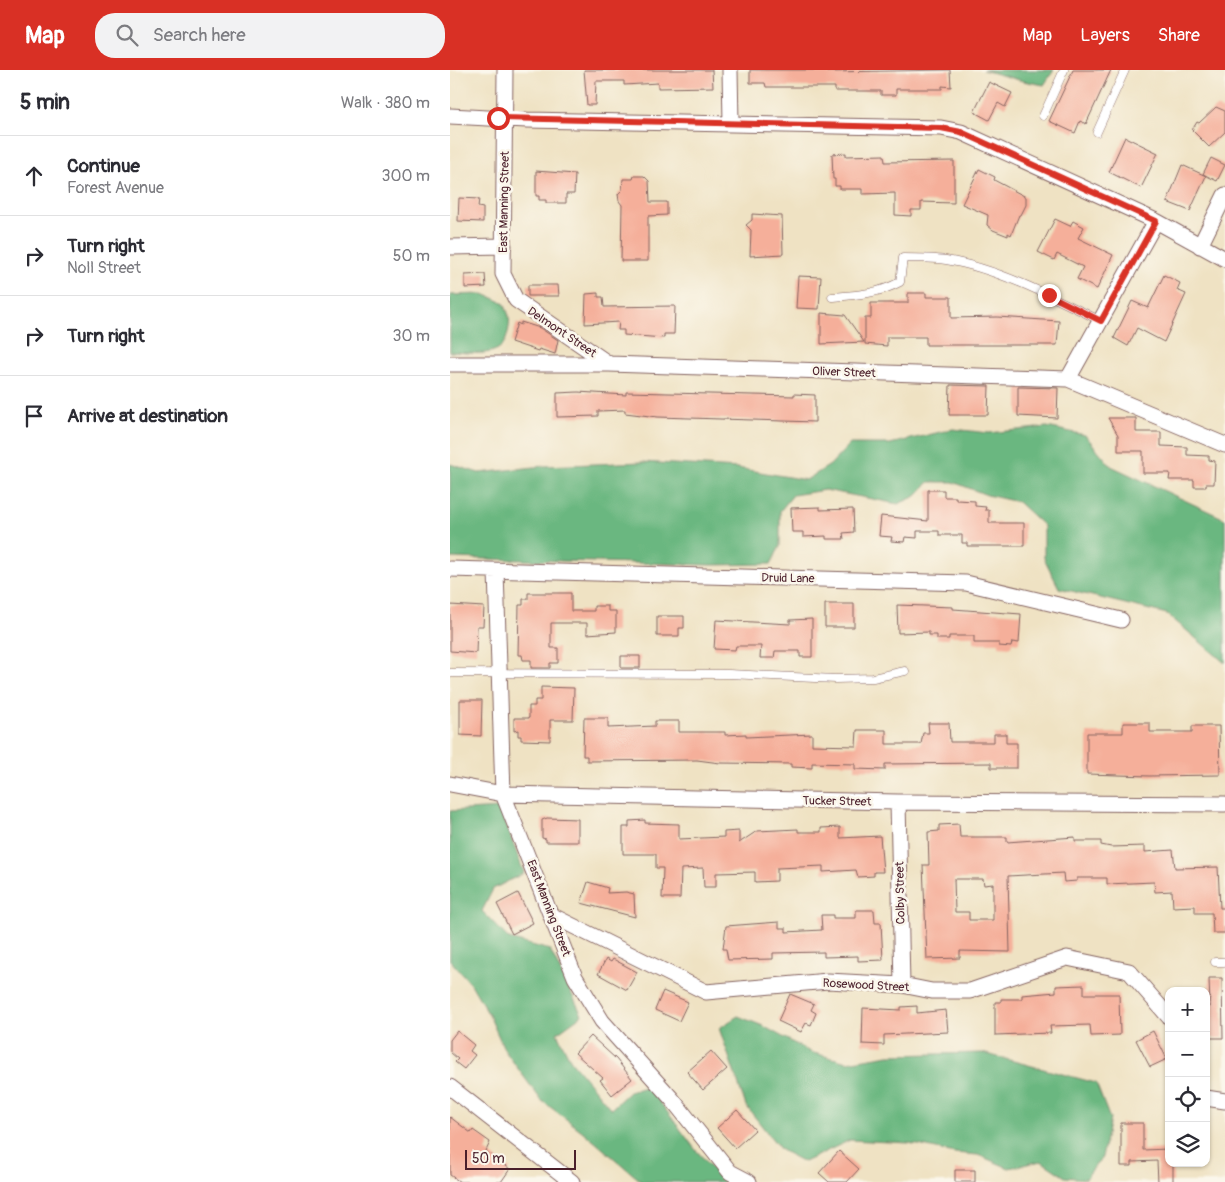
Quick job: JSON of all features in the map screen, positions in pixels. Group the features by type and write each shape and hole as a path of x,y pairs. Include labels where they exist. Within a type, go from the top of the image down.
{"street":[{"name":"East Manning Street","path":"505,70 503,274 516,300"},
{"path":"730,70 731,123"},
{"path":"450,116 506,119 941,128 961,132 1156,221 1225,259"},
{"path":"1200,246 1225,195"},
{"path":"1068,379 1156,221"},
{"path":"450,247 504,246"},
{"name":"Delmont Street","path":"516,300 609,364"},
{"name":"Oliver Street","path":"450,364 609,364 1068,379 1225,445"},
{"name":"Druid Lane","path":"450,569 966,583 1121,620"},
{"name":"East Manning Street","path":"496,571 503,794 553,916 575,977 602,1021 672,1099 730,1172 749,1182"},
{"name":"Tucker Street","path":"450,784 503,794 898,802 1225,804"},
{"name":"Colby Street","path":"898,802 902,985"},
{"name":"Rosewood Street","path":"553,916 706,992 828,981 902,985 932,991 970,991 1068,958 1129,971 1165,1012"},
{"path":"450,1087 572,1182"},
{"path":"1210,1099 1225,1101"}],"lane":[{"path":"1043,116 1064,70"},
{"path":"1097,132 1125,70"},
{"path":"832,297 861,296 889,288 900,282 903,258 945,260 971,266 1049,295 1101,321"},
{"path":"450,673 730,674 836,679 873,678 905,671"},
{"path":"1215,962 1225,962"}],"green space":[{"path":"983,70 1054,70 1044,85"},
{"path":"484,294 504,303 509,315 509,327 504,344 492,352 450,352 450,295"},
{"path":"1047,427 1085,435 1111,466 1225,519 1225,663 1167,614 1059,588 1044,558 1044,526 1018,502 987,495 953,482 929,482 916,496 898,504 825,490 793,495 780,511 780,546 771,564 710,565 450,558 450,464 479,473 544,466 643,462 737,468 806,480 830,465 850,444 890,444 953,429 989,433"},
{"path":"500,808 524,873 493,889 482,911 509,939 550,950 582,1015 557,1033 571,1061 611,1109 629,1092 648,1086 695,1149 725,1182 642,1182 582,1131 541,1100 505,1051 489,1015 471,984 450,960 450,811"},
{"path":"738,1016 763,1026 810,1052 847,1062 889,1055 983,1053 1096,1083 1110,1119 1102,1157 1085,1179 1065,1177 1041,1161 1009,1168 978,1155 955,1153 909,1143 850,1140 804,1162 781,1150 746,1106 719,1028"}],"building":[{"path":"584,70 712,70 713,87 658,88 658,83 624,85 624,81 596,81 595,105 587,105"},
{"path":"750,70 827,70 827,72 950,70 951,87 942,86 942,89 896,89 896,95 881,95 881,91 835,91 835,87 766,87 765,83 750,83"},
{"path":"1073,70 1111,70 1086,124 1080,121 1075,133 1049,121"},
{"path":"989,82 1012,93 1005,107 998,103 989,120 974,112"},
{"path":"1216,107 1225,111 1225,132 1209,147 1192,130 1197,122 1199,123"},
{"path":"1125,137 1158,153 1141,188 1109,172"},
{"path":"846,153 846,156 884,155 885,162 954,161 954,203 921,202 921,210 911,210 911,216 895,215 895,193 862,194 862,189 840,189 840,186 835,186 832,154"},
{"path":"1211,158 1225,165 1217,181 1203,174"},
{"path":"1182,165 1206,176 1190,211 1167,202"},
{"path":"979,169 995,177 994,180 1026,197 1026,205 1021,215 1019,215 1011,235 1008,233 1008,236 993,230 987,225 988,215 962,204"},
{"path":"536,171 575,174 574,194 566,194 566,203 546,203 546,200 539,200 539,196 536,196"},
{"path":"634,176 644,176 649,181 650,202 667,202 667,215 648,216 648,261 621,261 622,205 618,194 622,190 623,179 633,179"},
{"path":"459,198 479,199 478,207 483,208 483,222 458,221"},
{"path":"752,214 782,216 783,254 750,256 751,230 746,225 752,220"},
{"path":"1055,219 1070,226 1073,221 1084,227 1078,238 1113,255 1097,289 1077,279 1083,267 1057,254 1054,260 1038,252"},
{"path":"485,274 486,287 465,288 465,275"},
{"path":"1164,275 1180,283 1177,290 1186,294 1164,342 1137,328 1128,346 1114,338 1132,301 1148,308"},
{"path":"798,276 821,277 819,309 796,308"},
{"path":"528,285 558,285 559,296 528,296"},
{"path":"598,293 598,297 603,297 604,307 675,306 674,334 664,334 664,338 624,335 624,330 618,330 619,322 585,324 586,294"},
{"path":"908,293 926,293 926,297 951,297 951,318 997,317 1059,321 1057,345 926,345 926,337 887,337 887,346 865,344 865,318 871,318 871,303 908,303"},
{"path":"821,313 845,315 864,342 821,344"},
{"path":"521,322 540,328 558,340 555,354 539,349 538,351 511,342 517,323 521,325"},
{"path":"950,385 989,386 988,415 949,415"},
{"path":"1018,387 1058,388 1057,418 1018,416"},
{"path":"578,392 626,395 626,392 815,395 815,422 658,417 625,413 625,410 598,411 598,416 557,417 557,393"},
{"path":"1108,418 1136,418 1136,432 1161,432 1161,446 1187,447 1187,455 1209,456 1209,460 1215,461 1214,484 1206,484 1206,487 1194,487 1194,480 1169,480 1170,473 1143,473 1143,451 1118,451 1118,435"},
{"path":"928,490 944,490 944,497 956,497 956,500 975,501 975,506 986,507 985,510 989,510 989,523 1024,523 1024,546 967,546 967,543 962,543 962,535 939,535 939,531 917,531 917,538 905,537 904,542 891,541 892,537 879,536 881,516 928,521"},
{"path":"820,507 820,510 853,509 854,532 843,533 844,539 826,539 826,536 803,537 803,532 792,532 791,508"},
{"path":"528,593 571,593 571,611 594,611 594,606 608,606 608,611 616,611 616,632 587,634 587,623 551,623 551,648 558,648 558,663 550,663 550,668 531,668 531,660 523,660 522,655 518,655 519,605 523,605 523,599 528,599"},
{"path":"825,604 854,604 854,627 825,627"},
{"path":"450,605 484,607 483,626 477,626 476,653 450,651"},
{"path":"897,605 953,607 953,609 1021,614 1019,643 1012,642 1011,647 999,646 999,643 974,643 974,636 949,636 949,639 937,639 937,635 929,635 929,632 898,633"},
{"path":"657,616 684,616 684,628 679,628 679,636 657,636"},
{"path":"812,619 812,657 800,657 800,651 775,651 774,658 760,658 761,646 736,646 735,650 714,649 716,620 790,624 790,620"},
{"path":"621,656 640,656 640,668 621,668"},
{"path":"541,687 574,688 573,720 550,720 550,741 521,740 521,736 518,736 518,730 514,731 514,718 529,718 529,706 535,706 535,700 541,700"},
{"path":"460,700 482,700 481,736 460,735"},
{"path":"584,718 608,718 608,728 655,726 655,721 679,721 679,732 725,732 725,735 746,734 746,737 812,734 812,745 856,746 857,730 886,730 886,744 921,744 923,733 929,733 928,723 949,723 950,742 994,742 994,734 1006,734 1006,743 1017,743 1017,768 991,768 991,763 885,764 885,770 855,769 855,764 812,763 812,768 791,767 791,764 720,763 697,760 587,761 587,756 583,756"},
{"path":"1123,723 1150,723 1150,732 1192,732 1192,726 1219,726 1220,775 1149,776 1087,774 1087,733 1123,733"},
{"path":"547,818 578,819 578,842 546,842 546,839 542,838 542,820"},
{"path":"645,820 645,823 679,824 679,839 724,837 724,832 739,831 739,843 757,831 798,829 798,832 821,832 821,828 840,827 840,838 880,836 883,872 874,872 874,876 858,877 856,870 823,872 823,866 777,868 777,881 755,882 755,872 716,873 716,887 704,887 703,868 681,869 680,898 662,898 663,868 656,868 656,854 623,854 623,827 629,827 629,821"},
{"path":"959,824 960,837 1007,837 1007,842 1075,837 1075,841 1101,841 1101,845 1111,847 1145,846 1145,852 1173,850 1175,868 1218,867 1220,908 1225,908 1225,933 1213,933 1212,913 1195,913 1195,906 1173,907 1172,891 1155,892 1154,882 1107,884 1107,878 1077,878 1077,881 1064,882 1063,873 1008,876 1010,952 960,951 960,958 927,959 923,865 929,865 928,832 939,831 939,825","holes":["954,879 983,879 984,885 993,884 993,920 969,920 969,912 955,912"]},
{"path":"588,882 608,888 607,893 626,892 634,894 635,917 581,903"},
{"path":"518,893 533,923 512,934 497,904"},
{"path":"856,910 874,910 875,923 881,923 883,960 858,961 858,956 824,957 824,952 773,953 773,959 728,960 726,949 723,949 726,926 779,922 779,928 786,928 786,932 822,930 821,915 833,915 833,918 856,918"},
{"path":"606,959 611,962 613,959 637,972 627,990 598,974"},
{"path":"1209,978 1222,978 1223,1038 1210,1038"},
{"path":"1084,985 1084,994 1119,994 1120,1035 1091,1036 1090,1025 1050,1026 1051,1033 995,1035 995,1002 1001,1002 1001,999 1022,999 1022,995 1056,992 1056,986"},
{"path":"663,991 688,1002 679,1021 655,1010"},
{"path":"790,994 814,1004 811,1010 816,1013 811,1025 806,1023 801,1032 778,1021"},
{"path":"917,1006 917,1013 946,1010 948,1032 884,1035 884,1045 862,1044 863,1008 901,1010 901,1007"},
{"path":"457,1031 474,1045 470,1051 475,1055 464,1069 455,1062 458,1059 450,1052 450,1040"},
{"path":"1153,1031 1165,1055 1165,1060 1150,1067 1136,1040"},
{"path":"591,1036 616,1059 632,1079 612,1095 600,1080 603,1078 575,1053"},
{"path":"711,1051 727,1069 703,1090 687,1072"},
{"path":"737,1110 755,1130 735,1148 717,1128"},
{"path":"450,1117 471,1133 473,1130 490,1142 486,1151 510,1169 501,1182 460,1182 450,1175"},
{"path":"1121,1123 1143,1123 1143,1150 1165,1149 1165,1167 1173,1167 1173,1182 1158,1182 1157,1161 1132,1162 1132,1166 1121,1166"},
{"path":"839,1151 859,1169 847,1182 829,1182 819,1173"},
{"path":"955,1170 975,1170 975,1182 955,1182"}],"route":[{"path":"498,118 941,128 961,132 1156,221 1101,321 1049,295"}]}
